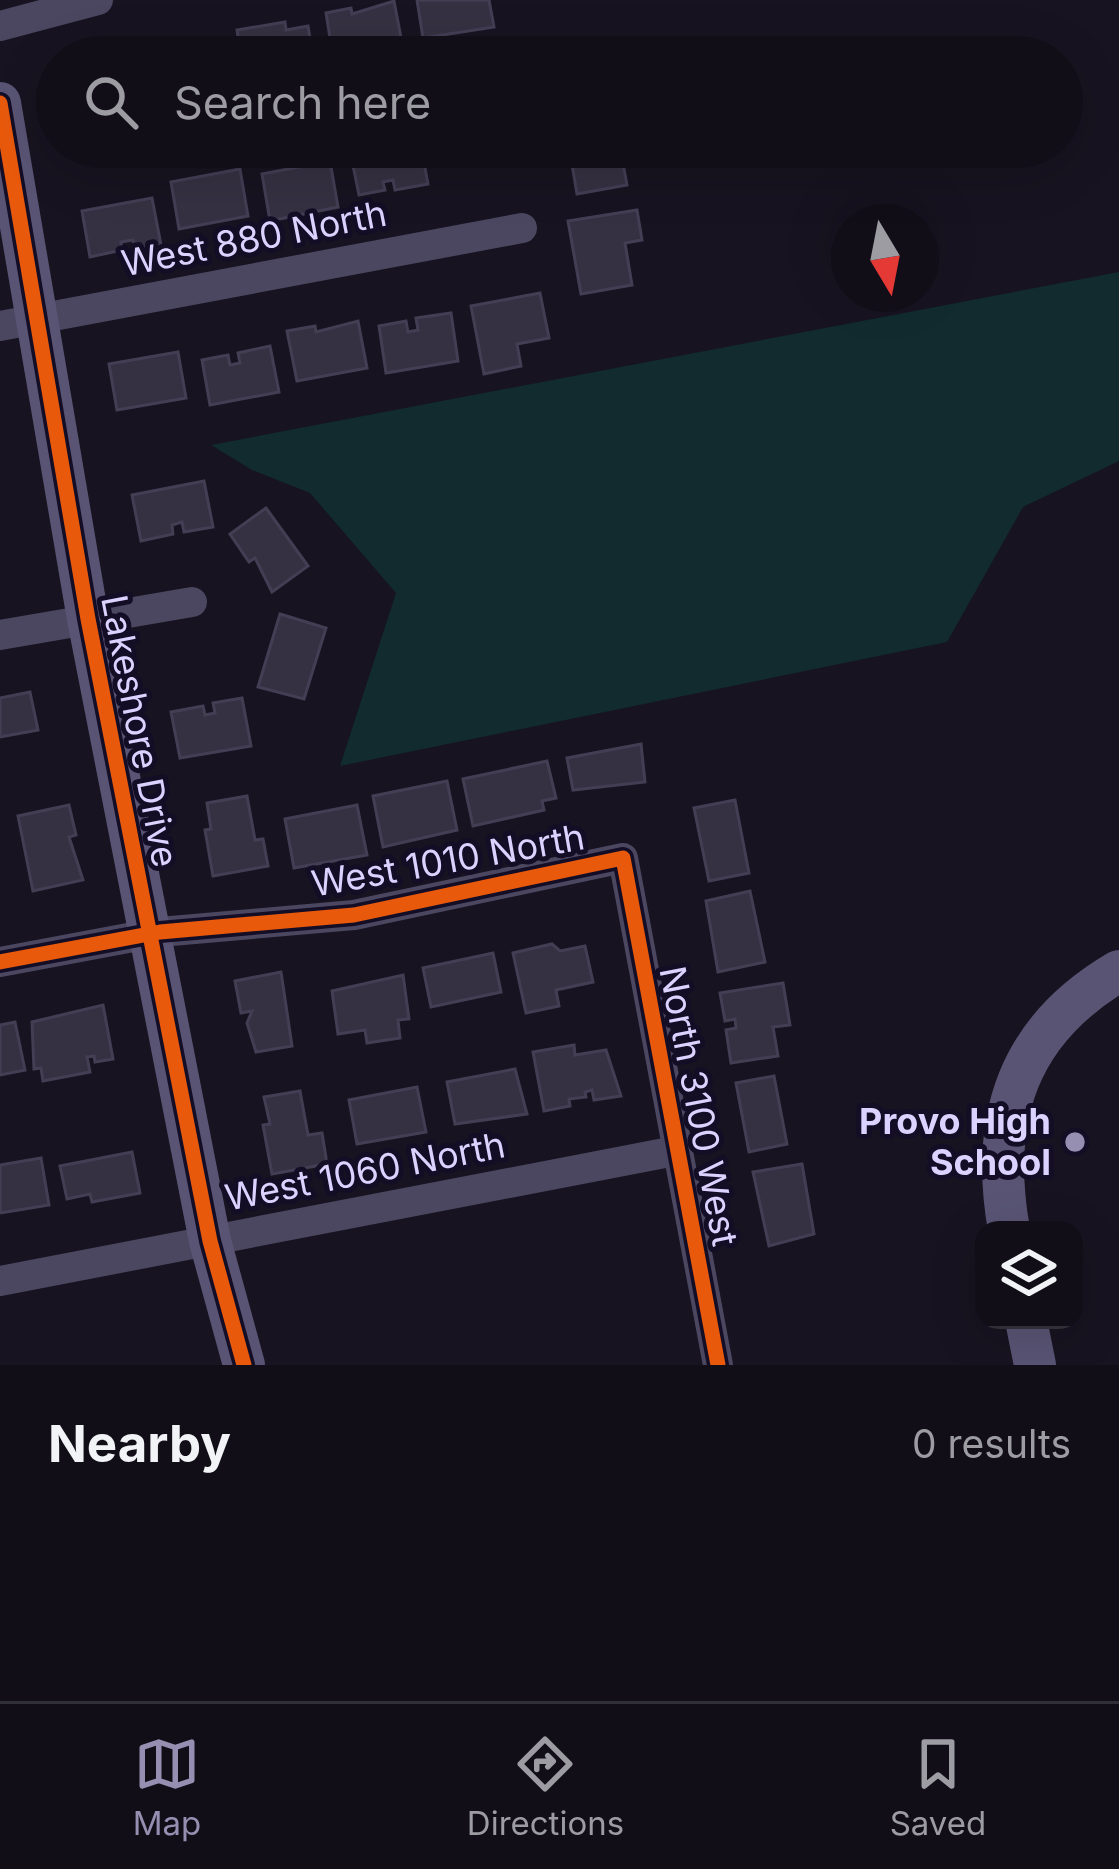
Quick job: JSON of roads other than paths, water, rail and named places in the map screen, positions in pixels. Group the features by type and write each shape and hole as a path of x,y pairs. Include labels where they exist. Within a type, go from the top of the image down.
{"street":[{"path":"0,26 98,0"},
{"name":"Lakeshore Drive","path":"0,103 17,322 88,619 210,1241 244,1365"},
{"name":"West 880 North","path":"17,322 522,228"},
{"path":"0,635 192,602"},
{"name":"West 1010 North","path":"0,962 148,933 354,915 623,858"},
{"name":"North 3100 West","path":"623,858 674,1151 718,1365"},
{"path":"1007,1221 1003,1196 1005,1124 1022,1067 1073,998 1119,970"},
{"name":"West 1060 North","path":"0,1281 674,1151"},
{"path":"1028,1329 1035,1365"}],"place":[{"name":"Provo High School","path":"1075,1142"}]}
